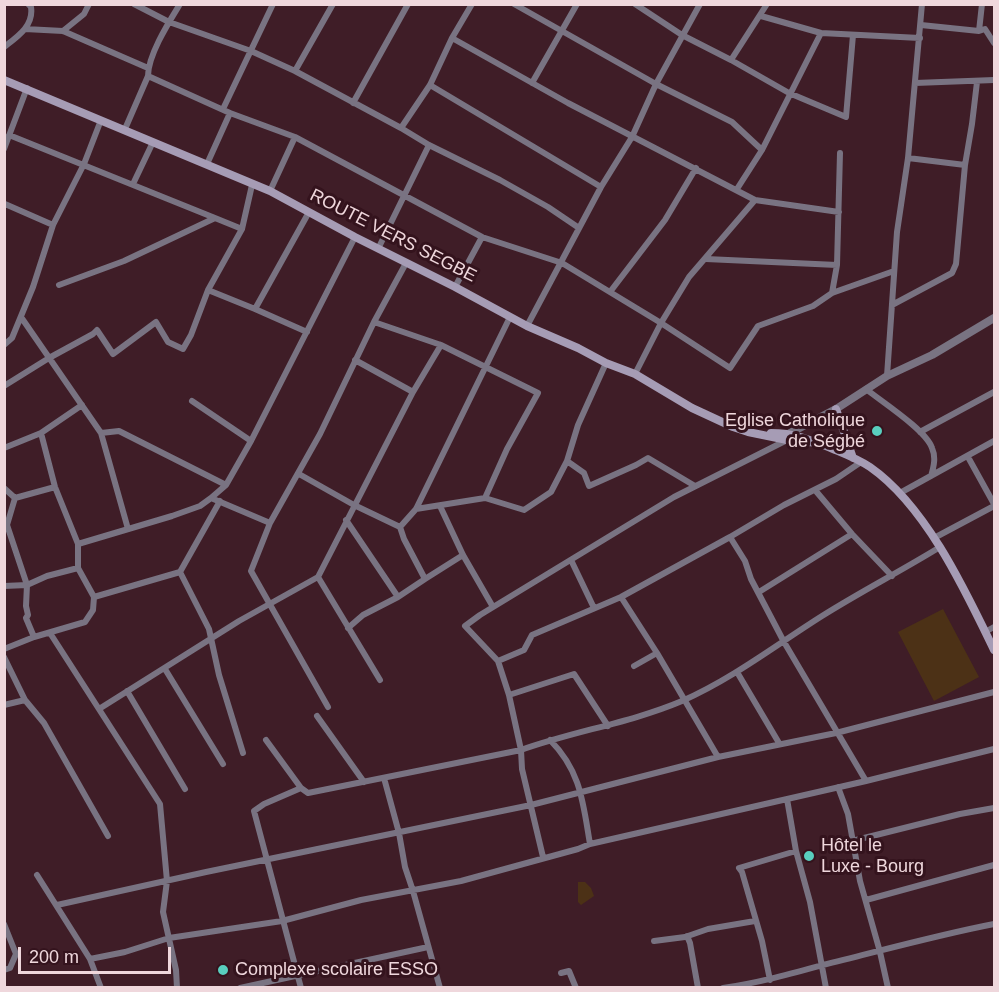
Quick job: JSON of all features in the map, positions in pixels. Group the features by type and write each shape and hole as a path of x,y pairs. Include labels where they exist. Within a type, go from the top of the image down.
{"main road":[{"name":"ROUTE VERS SEGBE","path":"4,80 270,191 527,326 635,374 692,408 733,427 759,434 818,443 857,460 900,493 934,538 994,650"},
{"path":"836,409 857,460"}],"street":[{"path":"63,31 84,14 89,4"},
{"path":"134,4 169,22 251,51 295,71 429,145 500,180 548,207 579,228"},
{"path":"125,129 148,76 148,68 180,4"},
{"path":"295,71 333,4"},
{"path":"353,103 408,4"},
{"path":"401,128 430,85 452,38 472,4"},
{"path":"514,4 656,84 732,122 762,150"},
{"path":"532,82 576,4"},
{"path":"635,4 682,35 789,93 846,117 853,35"},
{"path":"527,326 601,187 632,137 656,84 700,4"},
{"path":"731,60 767,4"},
{"path":"887,376 897,232 908,158 922,4"},
{"path":"979,31 982,4"},
{"path":"4,48 25,29 32,15 31,5"},
{"path":"223,110 273,5"},
{"path":"761,16 821,33 920,38"},
{"path":"921,25 979,31 985,29 994,43"},
{"path":"25,29 63,31 148,68"},
{"path":"737,189 762,150 821,33"},
{"path":"452,38 632,137 756,200 839,212"},
{"path":"148,76 230,113 295,137 483,237 562,263 730,368 758,326 813,306 832,293 894,271"},
{"path":"915,83 994,80"},
{"path":"892,304 952,273 955,269 965,165 977,82"},
{"path":"430,85 601,187"},
{"path":"4,149 27,88"},
{"path":"207,164 230,113"},
{"path":"4,345 12,338 33,287 52,225 84,164 101,120"},
{"path":"9,135 242,229"},
{"path":"270,191 295,137"},
{"path":"133,184 153,142"},
{"path":"378,249 429,145"},
{"path":"832,293 837,265 840,153"},
{"path":"908,158 965,165"},
{"path":"610,292 665,220 696,168"},
{"path":"4,386 97,330 113,354 156,322 168,342 183,349 191,335 208,290 242,229 252,185"},
{"path":"635,374 661,323 689,277 756,200"},
{"path":"4,206 5,204 52,225"},
{"path":"255,309 309,212"},
{"path":"59,285 124,261 214,218"},
{"path":"78,544 200,506 226,485 251,441 355,237"},
{"path":"455,287 483,237"},
{"path":"706,259 837,265"},
{"path":"328,707 251,571 270,523 321,434 355,360 406,263"},
{"path":"208,290 307,332"},
{"path":"21,316 100,433 128,529"},
{"path":"400,527 416,509 510,317"},
{"path":"543,857 522,769 521,750 509,695 498,661 465,626 695,486 788,437 887,376 932,355 994,318"},
{"path":"374,322 441,345 538,393 507,449 485,498"},
{"path":"99,709 210,639 318,577 413,392 441,345"},
{"path":"355,360 413,392"},
{"path":"416,509 485,498 524,510 551,492 567,461 578,425 606,363"},
{"path":"866,389 920,432 932,447 934,464 931,476"},
{"path":"920,432 994,392"},
{"path":"192,401 251,441"},
{"path":"4,447 40,433 82,405"},
{"path":"100,433 119,431 226,485"},
{"path":"4,649 34,637 85,622 93,610 94,597 78,568 78,544 55,487 40,433"},
{"path":"900,493 994,441"},
{"path":"934,538 994,505 968,457"},
{"path":"567,461 584,473 589,486 648,458 695,486"},
{"path":"498,661 524,650 532,635 621,597 784,505 815,490 857,460"},
{"path":"299,474 354,505 400,527 425,579"},
{"path":"15,498 55,487"},
{"path":"4,488 15,498"},
{"path":"815,490 892,576"},
{"path":"15,498 6,525 27,585 28,615 26,618 34,637"},
{"path":"211,498 270,523"},
{"path":"94,597 180,572 220,501"},
{"path":"440,506 463,555 493,607"},
{"path":"346,520 398,597"},
{"path":"759,592 852,534"},
{"path":"730,537 784,642 836,734 866,781"},
{"path":"266,740 301,788 308,793 521,750 550,740 608,726 684,700 737,672 822,616 940,547"},
{"path":"348,628 363,615 398,597 463,555"},
{"path":"571,560 594,608"},
{"path":"4,586 27,585 47,576 78,568"},
{"path":"180,572 209,629 231,719 243,753"},
{"path":"318,577 380,680"},
{"path":"621,597 718,757"},
{"path":"985,632 994,627"},
{"path":"50,633 160,804 167,881 163,912 176,970 177,987"},
{"path":"634,666 657,653"},
{"path":"4,657 25,700 44,723 108,836"},
{"path":"165,669 223,764"},
{"path":"737,672 779,743"},
{"path":"509,695 574,674 608,726"},
{"path":"127,692 185,789"},
{"path":"57,905 531,805 718,757 779,743 836,734 994,692"},
{"path":"4,705 25,700"},
{"path":"317,716 364,782"},
{"path":"550,740 561,751 581,791 590,844"},
{"path":"90,959 125,952 169,938 282,921 361,900 461,881 590,844 993,752"},
{"path":"384,778 399,833 405,867 440,987"},
{"path":"838,786 848,814 860,881 888,987"},
{"path":"301,788 264,804 254,811 301,987"},
{"path":"787,799 826,987"},
{"path":"852,841 960,814 994,808"},
{"path":"770,980 762,941 739,868 796,851"},
{"path":"866,900 994,865"},
{"path":"37,875 90,959 101,987"},
{"path":"654,941 755,921"},
{"path":"4,924 16,954 10,968 4,970"},
{"path":"723,987 770,980 918,940 994,925"},
{"path":"687,936 698,987"},
{"path":"240,987 428,946"},
{"path":"561,973 569,971 576,987"}],"shaded area":[{"path":"943,609 979,677 934,701 898,632"},
{"path":"578,882 585,882 591,888 594,896 581,905 578,902"}],"place":[{"name":"Eglise Catholique de Ségbé","path":"877,431"},
{"name":"Hôtel le Luxe - Bourg","path":"809,856"},
{"name":"Complexe scolaire ESSO","path":"223,970"}]}
